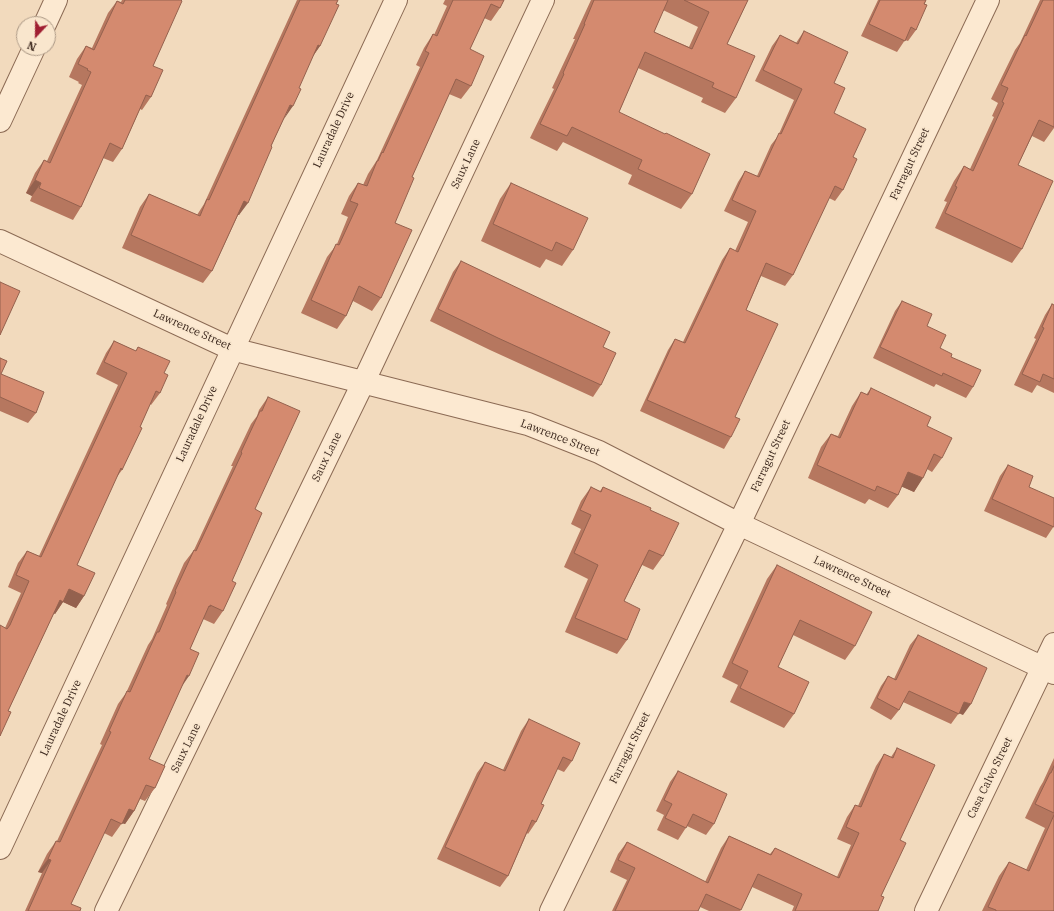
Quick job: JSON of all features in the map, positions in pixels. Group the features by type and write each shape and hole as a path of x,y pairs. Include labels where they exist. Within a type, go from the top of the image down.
{"street":[{"path":"49,16 56,0"},
{"name":"Lauradale Drive","path":"0,848 396,0"},
{"name":"Saux Lane","path":"106,911 364,381 543,0"},
{"name":"Farragut Street","path":"551,911 738,524 988,0"},
{"path":"0,121 30,56"},
{"name":"Lawrence Street","path":"0,241 232,349 364,381 528,424 599,452 738,524 1049,670"},
{"name":"Casa Calvo Street","path":"926,911 1049,670 1054,644"}],"building":[{"path":"125,0 182,1 153,66 163,70 151,97 146,95 122,149 110,143 81,207 39,188 41,183 35,180 44,160 50,163 91,72 78,64 86,46 94,50 117,1 123,4"},
{"path":"300,0 338,0 336,4 339,5 320,46 318,45 299,88 301,89 293,106 290,105 271,146 272,147 248,203 244,201 212,271 131,235 149,194 200,216 207,199 209,200"},
{"path":"453,0 504,0 500,8 491,4 470,49 484,56 471,86 456,79 412,177 414,178 395,223 412,230 381,298 359,286 346,316 311,300 336,244 339,245 358,204 350,201 358,183 367,186 377,161 382,152 383,153 429,53 425,51 433,34 437,36"},
{"path":"594,0 668,0 654,32 692,49 709,12 684,0 748,0 727,44 755,56 736,98 712,87 714,83 645,52 619,112 710,154 692,194 638,169 642,160 572,127 567,136 540,124 564,74 563,73"},
{"path":"880,0 926,0 924,4 927,5 916,30 911,27 905,41 869,24"},
{"path":"1043,0 1054,0 1054,127 1039,120 1018,165 1053,181 1022,249 945,213 957,187 955,186 964,166 973,171 1004,103 1002,102 1008,88 1001,85"},
{"path":"804,31 848,52 834,83 845,88 834,113 866,129 853,157 857,159 843,190 835,186 793,275 766,263 746,310 778,324 735,417 740,419 731,437 647,400 675,339 685,343 730,248 738,252 756,211 732,200 745,171 759,177 779,133 781,134 802,89 763,70 780,35 798,44"},
{"path":"511,183 588,218 573,250 556,242 552,251 493,224"},
{"path":"461,261 610,332 603,347 616,353 601,385 438,309"},
{"path":"0,282 20,291 0,335"},
{"path":"902,301 932,314 927,326 946,335 940,348 952,354 951,357 981,370 973,387 943,373 942,376 880,347"},
{"path":"1052,304 1054,305 1054,379 1043,374 1040,382 1022,374 1044,328 1042,327"},
{"path":"114,341 136,351 138,347 170,361 164,373 168,375 160,393 156,391 140,427 142,428 122,470 121,468 77,565 95,573 84,596 69,589 63,602 60,600 8,711 11,712 0,736 0,625 7,629 10,625 29,581 16,575 27,551 41,557 127,373 104,362"},
{"path":"0,358 7,361 1,374 44,392 36,413 0,397"},
{"path":"871,388 931,417 927,426 952,438 942,458 934,454 923,478 908,472 898,495 877,486 875,491 817,465 831,434 840,438 861,392 868,395"},
{"path":"268,397 300,411 255,509 262,513 232,581 236,583 223,611 210,605 210,607 209,606 190,649 199,653 189,676 187,675 149,759 165,766 155,788 146,785 134,811 129,809 122,824 111,819 71,904 81,908 80,911 28,911 51,860 48,859 56,841 60,842 111,732 109,731 127,691 130,692 157,632 159,632 176,592 175,591 194,550 196,551 260,411 262,411"},
{"path":"1008,465 1033,476 1029,487 1054,498 1054,527 992,499"},
{"path":"591,487 601,492 603,487 651,508 650,510 679,523 663,556 649,550 624,601 640,609 627,640 575,618 598,565 574,553 591,515 580,510"},
{"path":"777,565 872,612 855,646 800,620 778,667 809,682 794,714 740,688 748,671 732,663"},
{"path":"918,635 987,668 971,704 964,702 959,714 909,691 899,710 877,698 888,676 896,680"},
{"path":"529,719 580,743 572,761 563,757 541,804 544,805 536,822 532,820 508,876 445,847 485,762 505,771"},
{"path":"897,748 935,765 900,840 906,843 881,896 884,897 878,911 795,911 802,894 758,874 741,910 706,894 698,911 615,911 635,868 618,860 627,842 708,883 729,836 771,855 775,848 839,878 859,833 846,827 855,805 861,807 884,754 893,758"},
{"path":"1054,766 1054,813 1035,804"},
{"path":"678,771 727,794 714,824 693,814 686,828 665,818 672,804 664,800"},
{"path":"1054,815 1054,911 996,911 988,907 1009,862 1029,871"}]}
